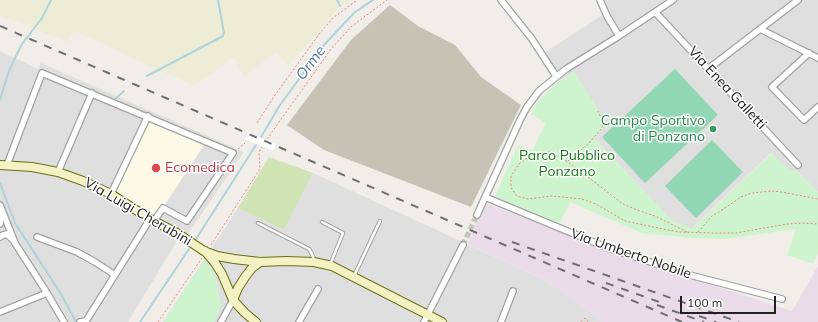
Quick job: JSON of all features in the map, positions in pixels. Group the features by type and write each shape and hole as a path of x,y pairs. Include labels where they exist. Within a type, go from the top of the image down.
{"main road":[{"name":"Via Luigi Cherubini","path":"4,165 32,167 58,172 83,181 111,194 152,220 177,233 208,254"},
{"path":"208,254 260,262 314,262 330,265 354,276 425,318 442,322"},
{"path":"208,254 222,274 233,300 244,313 256,322"},
{"path":"233,300 241,282 248,272 260,262"}],"street":[{"path":"501,0 532,39 556,76"},
{"path":"600,0 607,16 619,36"},
{"path":"476,215 527,107 539,91 556,76 673,0"},
{"path":"708,69 798,0"},
{"name":"Via Enea Galletti","path":"655,12 798,165"},
{"path":"760,30 818,58"},
{"path":"809,53 772,87 804,120 818,107"},
{"path":"4,165 42,73 148,116 233,153 188,221 163,208 152,220 86,321 80,322"},
{"path":"58,172 92,93"},
{"path":"111,194 148,116"},
{"name":"Via Umberto Nobile","path":"485,197 608,248 686,274 782,299"},
{"path":"0,205 0,224"},
{"path":"0,205 16,243 64,322"},
{"path":"0,236 8,234 16,243"},
{"path":"37,237 77,252 115,275"},
{"path":"425,318 463,245"},
{"path":"299,322 318,289"},
{"path":"501,322 513,291"},
{"path":"0,312 47,293"},
{"path":"220,322 233,300"}],"lane":[{"path":"354,276 380,221"},
{"path":"322,222 343,233 330,265"},
{"path":"258,224 309,249 314,262"}],"path":[{"path":"257,123 275,95 320,33 334,18 357,0"},
{"path":"267,139 331,49 352,26 387,0"},
{"path":"567,162 589,143 602,128 603,122 598,111"},
{"path":"233,153 245,143"},
{"path":"158,322 202,258 208,254 209,248 260,169 259,152 262,147"},
{"path":"687,232 655,216 623,204 560,157 549,152 538,153 531,156 520,163 511,176 511,188 517,196 528,199 552,196 582,199 596,204 627,222 635,222 668,230 687,232 736,233 787,224 818,224"},
{"path":"697,232 713,215 741,197 752,193 782,192 818,199"},
{"path":"581,322 585,318 589,322"}],"shaded area":[{"path":"597,0 818,0 818,192 796,170 790,172 771,153 692,228 673,222 594,138 607,125 574,72 561,80 544,53 604,14"},
{"path":"390,5 418,26 455,45 481,77 521,105 471,207 324,150 287,125 351,40"},
{"path":"0,51 38,69 41,63 244,152 181,244 177,241 128,322 0,322"},
{"name":"Ecomedica","path":"148,116 206,142 154,221 111,194"},
{"path":"313,173 543,279 573,298 602,322 163,322 238,208 284,230"},
{"path":"485,203 622,256 792,311 818,266 818,322 602,322 573,298 543,279 468,244"}],"green space":[{"path":"0,0 350,0 342,5 288,66 276,52 244,77 234,57 194,86 74,31 67,42 0,15"},
{"path":"675,69 718,115 645,183 602,137"},
{"name":"Parco Pubblico Ponzano","path":"574,72 608,125 594,138 673,222 693,228 772,153 790,171 796,170 818,192 818,253 813,264 787,255 796,229 724,239 642,233 570,202 560,223 495,197 518,145 532,151 546,123 531,114 537,103 554,85"},
{"path":"712,140 743,172 696,218 665,186"},
{"path":"269,157 313,173 284,230 238,208"},
{"path":"204,260 216,278 221,306 214,322 164,322"}],"pier":[{"path":"248,132 276,144 273,151 245,139"}],"waterway":[{"path":"0,100 9,71 22,44 42,18 51,0"},
{"path":"147,76 223,36 224,33 218,0"},
{"path":"337,0 340,6"},
{"name":"Orme","path":"261,137 280,105 323,46 354,13 373,0"},
{"path":"113,101 124,91"},
{"name":"Orme","path":"196,239 256,145"},
{"path":"0,183 15,223 61,294 76,322"},
{"name":"Orme","path":"140,322 189,249"}],"tunnel":[{"path":"463,245 477,215"}],"railway":[{"path":"0,26 682,322"},
{"path":"512,242 739,322"},
{"path":"606,283 665,304"},
{"path":"657,305 704,322"},
{"path":"699,316 716,322"}],"place":[{"name":"Campo Sportivo di Ponzano","path":"713,129"},
{"name":"Ecomedica","path":"156,168"}]}
